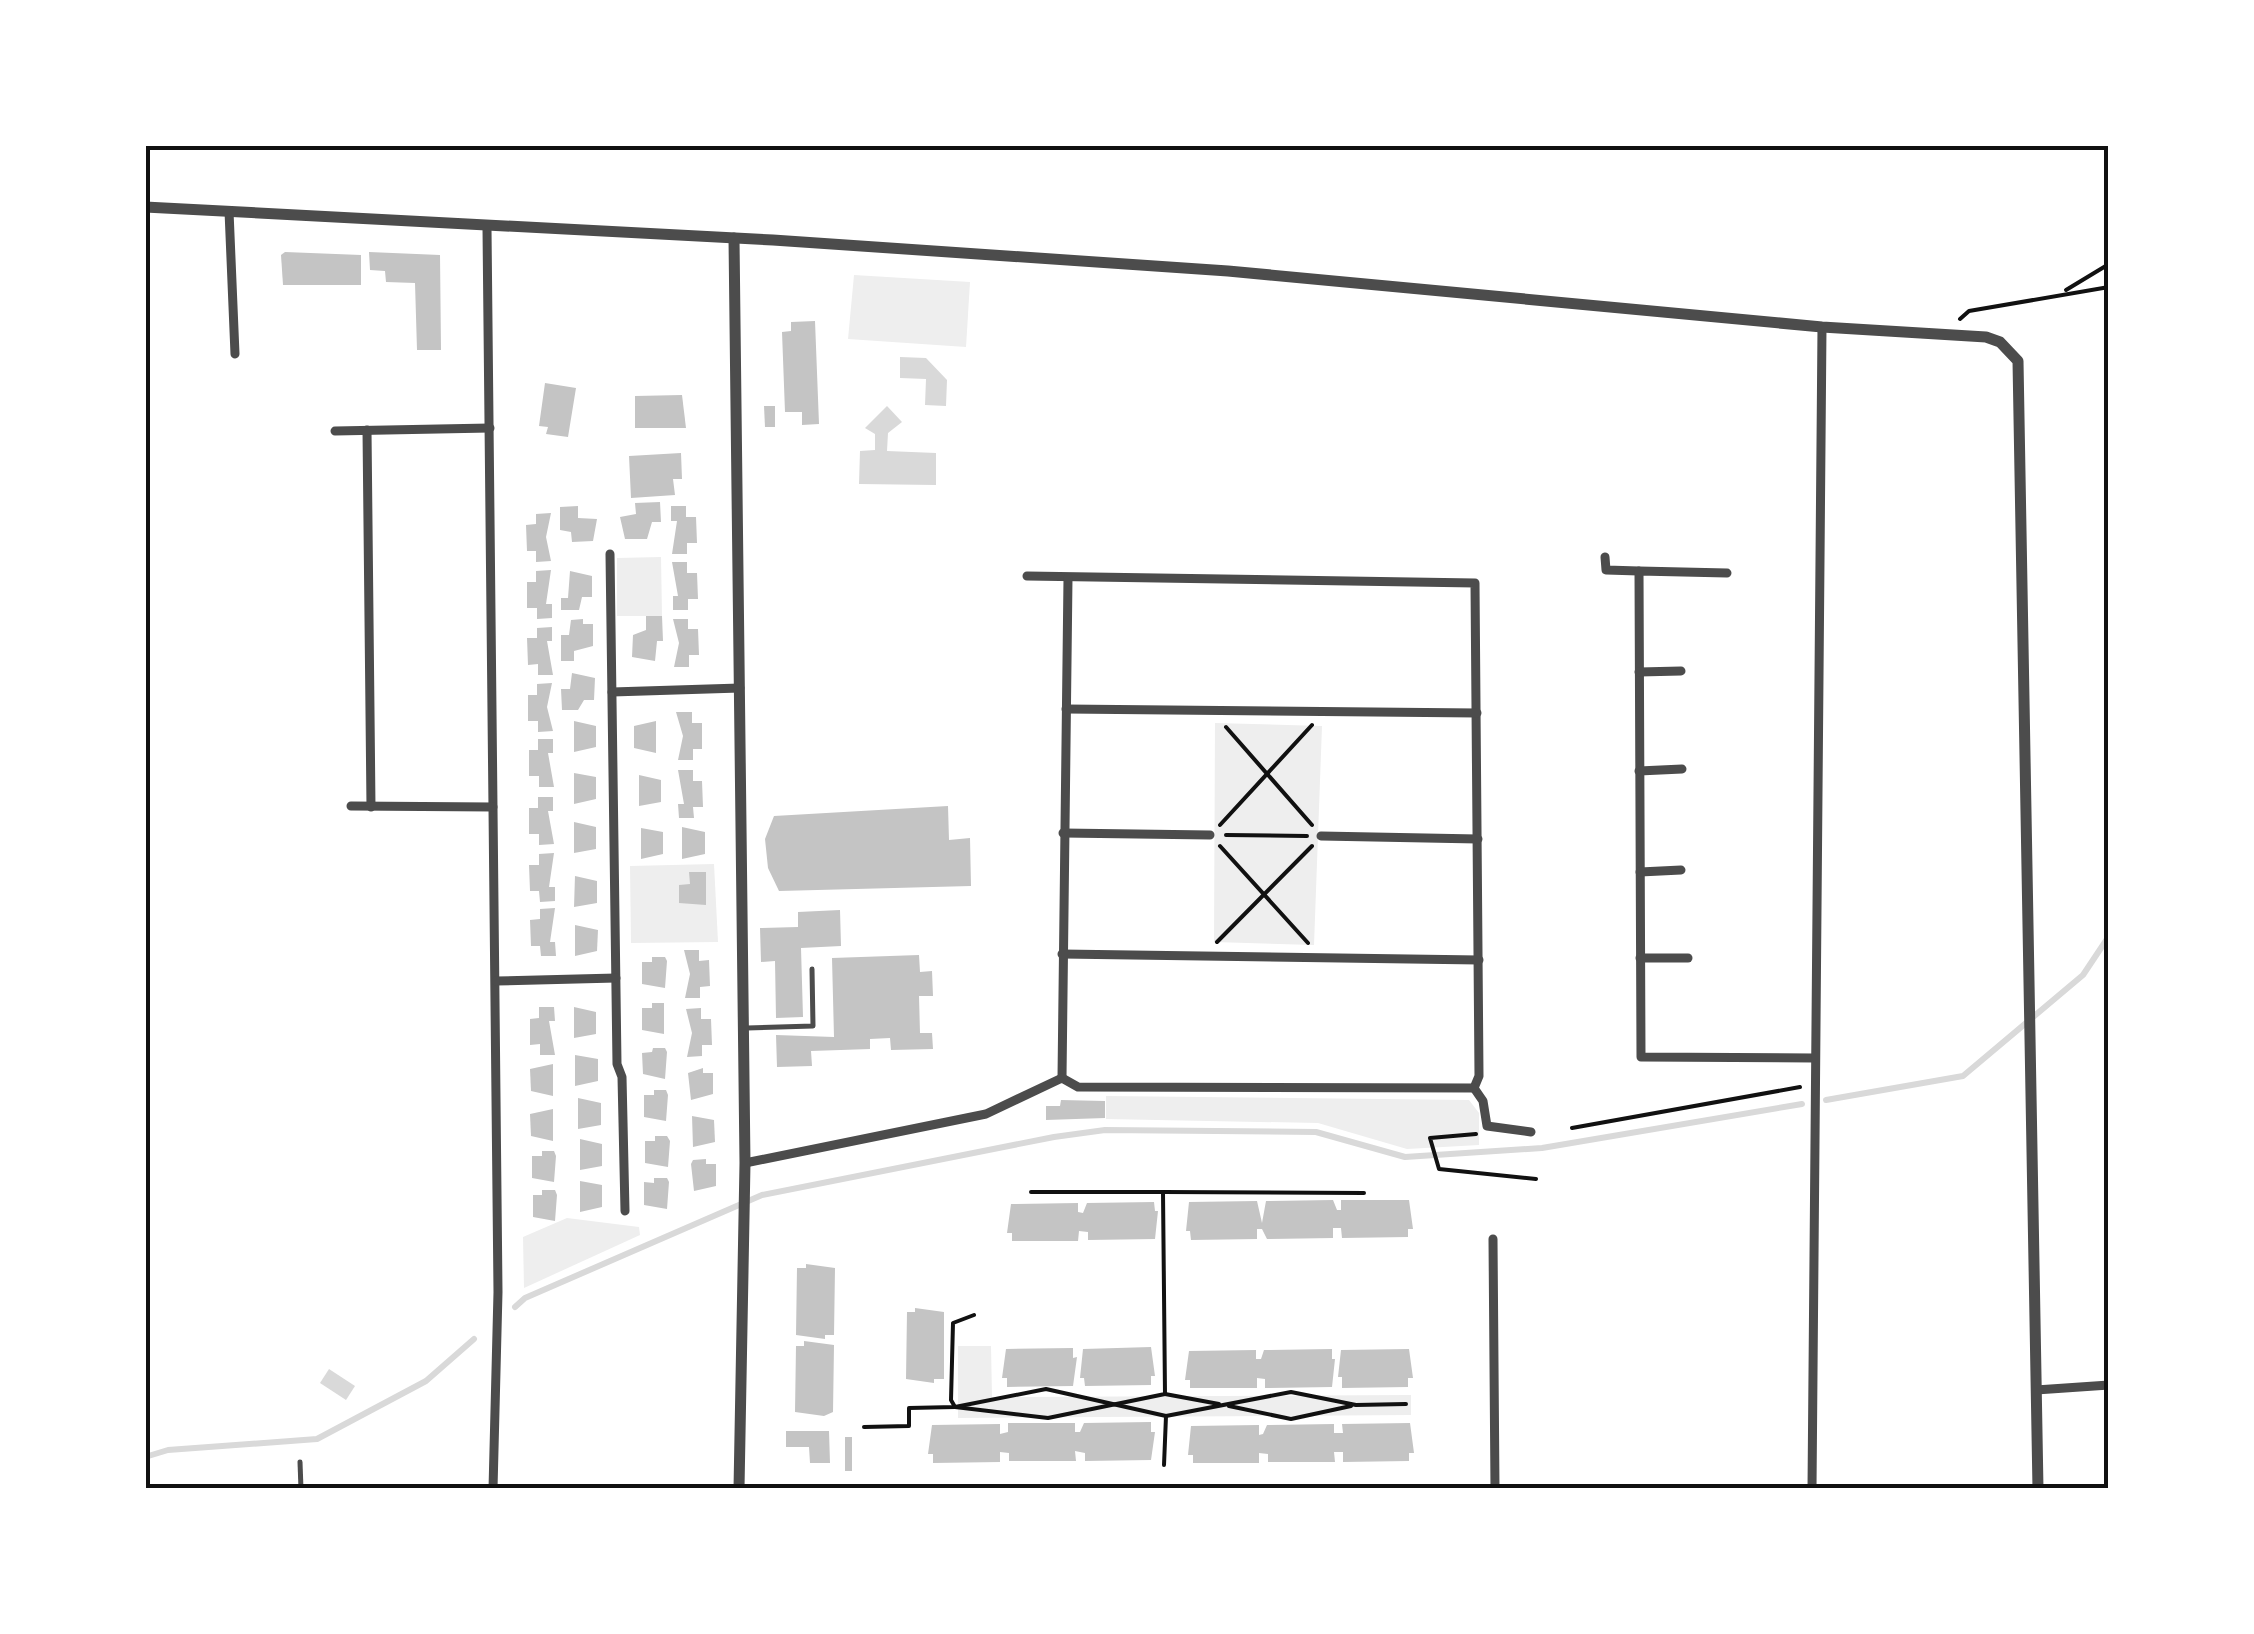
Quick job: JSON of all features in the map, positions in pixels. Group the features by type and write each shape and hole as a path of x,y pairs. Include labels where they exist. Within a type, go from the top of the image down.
{"street":[{"path":"145,207 734,238 1228,271 1822,327 1986,337 2000,342 2018,361 2038,1489"},
{"path":"229,211 236,354"},
{"path":"487,228 498,1292 492,1489"},
{"path":"734,238 746,1163 738,1489"},
{"path":"1812,1489 1822,327"},
{"path":"335,431 490,428"},
{"path":"367,430 371,807"},
{"path":"610,554 616,978 625,1211"},
{"path":"1605,557 1606,570 1728,572"},
{"path":"1639,571 1641,1057 1814,1058"},
{"path":"1027,576 1476,583 1480,960 1479,1076 1474,1088"},
{"path":"1062,1078 1068,578"},
{"path":"1639,672 1682,671"},
{"path":"612,692 740,688"},
{"path":"1066,709 1477,713"},
{"path":"1640,772 1682,769"},
{"path":"352,806 494,806"},
{"path":"1063,833 1210,835"},
{"path":"1322,836 1478,839"},
{"path":"1640,872 1681,870"},
{"path":"1062,954 1480,960"},
{"path":"1640,958 1688,958"},
{"path":"496,981 616,978"},
{"path":"746,1163 986,1114 1062,1078"},
{"path":"1062,1078 1078,1087 1474,1088"},
{"path":"1474,1088 1483,1101 1488,1126 1531,1132"},
{"path":"1494,1239 1495,1489"},
{"path":"2036,1390 2109,1386"}],"lane":[{"path":"744,1028 813,1026 812,969"},
{"path":"300,1462 301,1489"}],"path":[{"path":"2062,293 2109,264"},
{"path":"1942,336 1968,311 2109,287"},
{"path":"1211,710 1322,836"},
{"path":"1210,835 1324,712"},
{"path":"1210,835 1322,836"},
{"path":"1210,835 1321,958"},
{"path":"1203,956 1322,836"},
{"path":"1572,1128 1814,1084"},
{"path":"1488,1126 1481,1134 1431,1137 1436,1164 1444,1172 1536,1179"},
{"path":"1031,1192 1364,1192"},
{"path":"1163,1192 1165,1394"},
{"path":"955,1407 951,1400 954,1322 974,1315"},
{"path":"955,1407 1046,1390 1166,1416 1290,1392 1356,1405"},
{"path":"864,1426 909,1426 909,1408 955,1407 1048,1418 1165,1394 1291,1419 1356,1405 1406,1404"},
{"path":"1164,1465 1166,1416"}],"shaded area":[{"path":"854,275 970,282 966,347 848,339"},
{"path":"900,357 926,358 947,380 946,406 925,405 926,379 900,378"},
{"path":"887,406 902,422 888,433 887,451 936,453 936,485 859,484 860,451 875,450 875,434 865,428"},
{"path":"661,557 662,616 617,616 617,558"},
{"path":"1215,723 1322,726 1314,945 1214,942"},
{"path":"714,864 718,942 631,943 630,866"},
{"path":"1106,1096 1469,1100 1479,1113 1479,1145 1407,1149 1318,1123 1106,1119"},
{"path":"567,1218 639,1227 640,1235 524,1288 523,1237"},
{"path":"958,1346 991,1346 992,1397 1411,1395 1411,1415 958,1418"},
{"path":"329,1369 355,1386 346,1400 320,1383"}],"building":[{"path":"369,252 440,255 441,350 417,350 415,283 386,282 385,271 370,270"},
{"path":"281,255 361,255 361,285 283,285"},
{"path":"815,321 819,424 802,425 802,412 785,412 782,332 791,331 791,322"},
{"path":"545,383 576,388 568,437 546,434 548,427 539,426"},
{"path":"682,395 686,428 635,428 635,396"},
{"path":"764,406 775,406 775,427 765,427"},
{"path":"681,453 682,479 673,479 675,495 631,498 629,456"},
{"path":"660,502 661,522 652,522 647,539 625,539 620,517 636,514 635,503"},
{"path":"578,506 578,518 597,519 593,541 572,542 571,532 560,530 560,507"},
{"path":"671,506 686,506 686,517 696,517 697,543 687,543 687,554 672,554 677,521 671,521"},
{"path":"551,513 546,537 551,561 536,562 536,551 527,551 526,525 536,524 536,514"},
{"path":"672,562 687,562 687,573 697,573 698,599 688,599 688,610 673,610 673,596 678,596"},
{"path":"551,570 546,604 552,604 552,618 537,619 537,608 527,608 527,582 536,582 536,571"},
{"path":"570,571 592,576 592,597 582,597 579,610 561,610 561,598 568,598"},
{"path":"646,616 662,616 663,641 657,641 655,661 632,657 633,635 646,630"},
{"path":"583,619 583,624 593,624 593,646 574,651 574,661 561,661 561,635 569,635 571,620"},
{"path":"673,619 688,619 688,629 698,629 699,655 689,655 689,667 674,667 679,643"},
{"path":"552,627 552,641 547,641 553,675 538,675 538,664 528,665 527,638 537,638 537,628"},
{"path":"572,673 595,678 594,700 584,700 578,710 562,710 561,689 570,689"},
{"path":"552,683 547,707 553,731 538,732 538,721 528,721 528,695 537,695 537,684"},
{"path":"676,712 692,712 692,723 702,723 702,749 693,749 693,760 678,760 683,736"},
{"path":"574,721 596,726 596,747 574,752"},
{"path":"656,721 656,753 634,748 634,726"},
{"path":"538,739 553,739 553,753 548,753 554,787 539,787 539,776 529,776 529,750 538,750"},
{"path":"678,770 693,770 693,781 702,781 703,807 693,807 694,818 679,818 678,804 684,804"},
{"path":"574,773 596,777 596,799 574,804"},
{"path":"639,775 661,780 661,802 639,806"},
{"path":"538,797 553,797 553,811 548,811 554,844 539,845 539,834 529,834 529,808 538,808"},
{"path":"948,806 949,840 970,838 971,886 779,891 768,868 765,839 774,816"},
{"path":"574,822 596,827 596,849 574,853"},
{"path":"682,827 705,832 705,854 682,859"},
{"path":"641,828 663,832 663,854 641,859"},
{"path":"554,853 549,887 555,887 555,901 540,902 539,891 530,891 529,865 539,865 539,854"},
{"path":"689,872 706,872 706,905 679,903 679,885 690,884"},
{"path":"575,876 597,881 597,903 574,907"},
{"path":"555,908 550,942 555,942 556,956 541,956 540,946 531,946 530,920 540,919 540,909"},
{"path":"840,910 841,946 801,948 803,1017 776,1018 775,961 761,962 760,928 798,927 798,912"},
{"path":"575,925 598,930 597,951 575,956"},
{"path":"684,950 699,950 699,961 709,960 710,986 700,987 700,998 685,998 690,974"},
{"path":"919,955 920,972 932,971 933,996 919,996 920,1033 932,1033 933,1049 891,1050 890,1038 870,1039 870,1049 811,1051 812,1066 777,1067 776,1035 834,1037 832,958"},
{"path":"652,957 665,957 667,961 665,988 642,984 642,962 652,962"},
{"path":"652,1003 664,1003 664,1034 642,1030 642,1008 652,1008"},
{"path":"539,1007 554,1007 555,1021 549,1021 555,1055 540,1055 540,1044 530,1045 530,1019 539,1018"},
{"path":"574,1007 596,1012 596,1034 574,1038"},
{"path":"701,1008 701,1019 711,1019 712,1045 702,1045 702,1056 687,1057 692,1033 686,1009"},
{"path":"653,1048 665,1048 667,1052 665,1079 643,1074 642,1053 652,1052"},
{"path":"575,1055 598,1059 598,1081 575,1086"},
{"path":"553,1064 553,1096 531,1091 530,1069"},
{"path":"703,1068 703,1073 713,1073 713,1094 691,1100 688,1073"},
{"path":"654,1090 666,1090 668,1095 666,1121 644,1117 644,1095 654,1095"},
{"path":"578,1098 601,1103 601,1125 578,1129"},
{"path":"1061,1100 1105,1101 1105,1118 1046,1120 1046,1106 1060,1106"},
{"path":"553,1109 553,1141 531,1136 530,1114"},
{"path":"692,1116 714,1120 715,1142 693,1147"},
{"path":"655,1136 667,1136 670,1141 668,1167 645,1163 645,1141 655,1141"},
{"path":"580,1139 602,1144 602,1166 580,1170"},
{"path":"542,1151 554,1151 556,1156 554,1182 532,1178 532,1156 542,1156"},
{"path":"706,1159 706,1164 716,1164 716,1186 694,1191 691,1164 693,1160"},
{"path":"654,1178 667,1178 669,1182 667,1209 644,1205 644,1182 654,1183"},
{"path":"580,1181 602,1185 602,1207 580,1212"},
{"path":"542,1190 555,1190 555,1221 533,1217 533,1195 542,1195"},
{"path":"1333,1200 1337,1210 1341,1210 1341,1200 1409,1200 1413,1229 1408,1229 1408,1237 1342,1238 1341,1228 1333,1228 1333,1238 1267,1239 1262,1229 1257,1229 1257,1239 1191,1240 1190,1231 1186,1231 1189,1202 1257,1201 1262,1223 1266,1201"},
{"path":"1154,1202 1158,1211 1155,1239 1088,1240 1088,1232 1079,1231 1078,1241 1012,1241 1012,1233 1007,1233 1011,1204 1078,1203 1078,1212 1083,1213 1087,1203"},
{"path":"806,1264 835,1268 834,1335 825,1335 825,1339 796,1335 797,1268 806,1268"},
{"path":"915,1308 944,1312 944,1379 934,1379 934,1383 906,1379 907,1312 915,1312"},
{"path":"804,1341 834,1345 833,1412 824,1416 795,1412 796,1346 804,1346"},
{"path":"1151,1347 1155,1376 1151,1376 1151,1385 1085,1386 1084,1378 1080,1378 1083,1349"},
{"path":"1073,1348 1073,1358 1077,1357 1073,1386 1007,1387 1007,1378 1002,1378 1006,1349"},
{"path":"1332,1349 1332,1387 1265,1388 1265,1379 1257,1378 1257,1388 1190,1388 1190,1380 1185,1380 1189,1351 1256,1350 1256,1359 1261,1359 1264,1350"},
{"path":"1409,1349 1413,1378 1408,1378 1408,1387 1342,1388 1342,1377 1338,1377 1341,1350"},
{"path":"1151,1422 1151,1432 1155,1432 1151,1460 1085,1461 1085,1453 1075,1451 1076,1461 1009,1461 1009,1453 1000,1452 1000,1462 933,1463 933,1454 928,1454 932,1425 1000,1424 1000,1434 1008,1432 1008,1423 1075,1423 1075,1432 1080,1432 1084,1423"},
{"path":"1410,1423 1414,1453 1409,1453 1409,1461 1343,1462 1343,1452 1334,1452 1335,1462 1268,1462 1268,1454 1259,1453 1259,1463 1193,1463 1193,1455 1188,1455 1191,1426 1259,1425 1259,1435 1267,1425 1334,1424 1334,1433 1343,1433 1342,1424"},
{"path":"786,1431 829,1431 830,1463 810,1463 809,1447 786,1447"},
{"path":"845,1437 852,1437 852,1471 845,1471"}],"waterway":[{"path":"1826,1100 1963,1076 2083,975 2109,936"},
{"path":"515,1307 525,1298 762,1195 1054,1137 1105,1130 1316,1132 1405,1157 1542,1148 1802,1104"},
{"path":"145,1457 168,1450 317,1439 426,1381 474,1339"}]}
